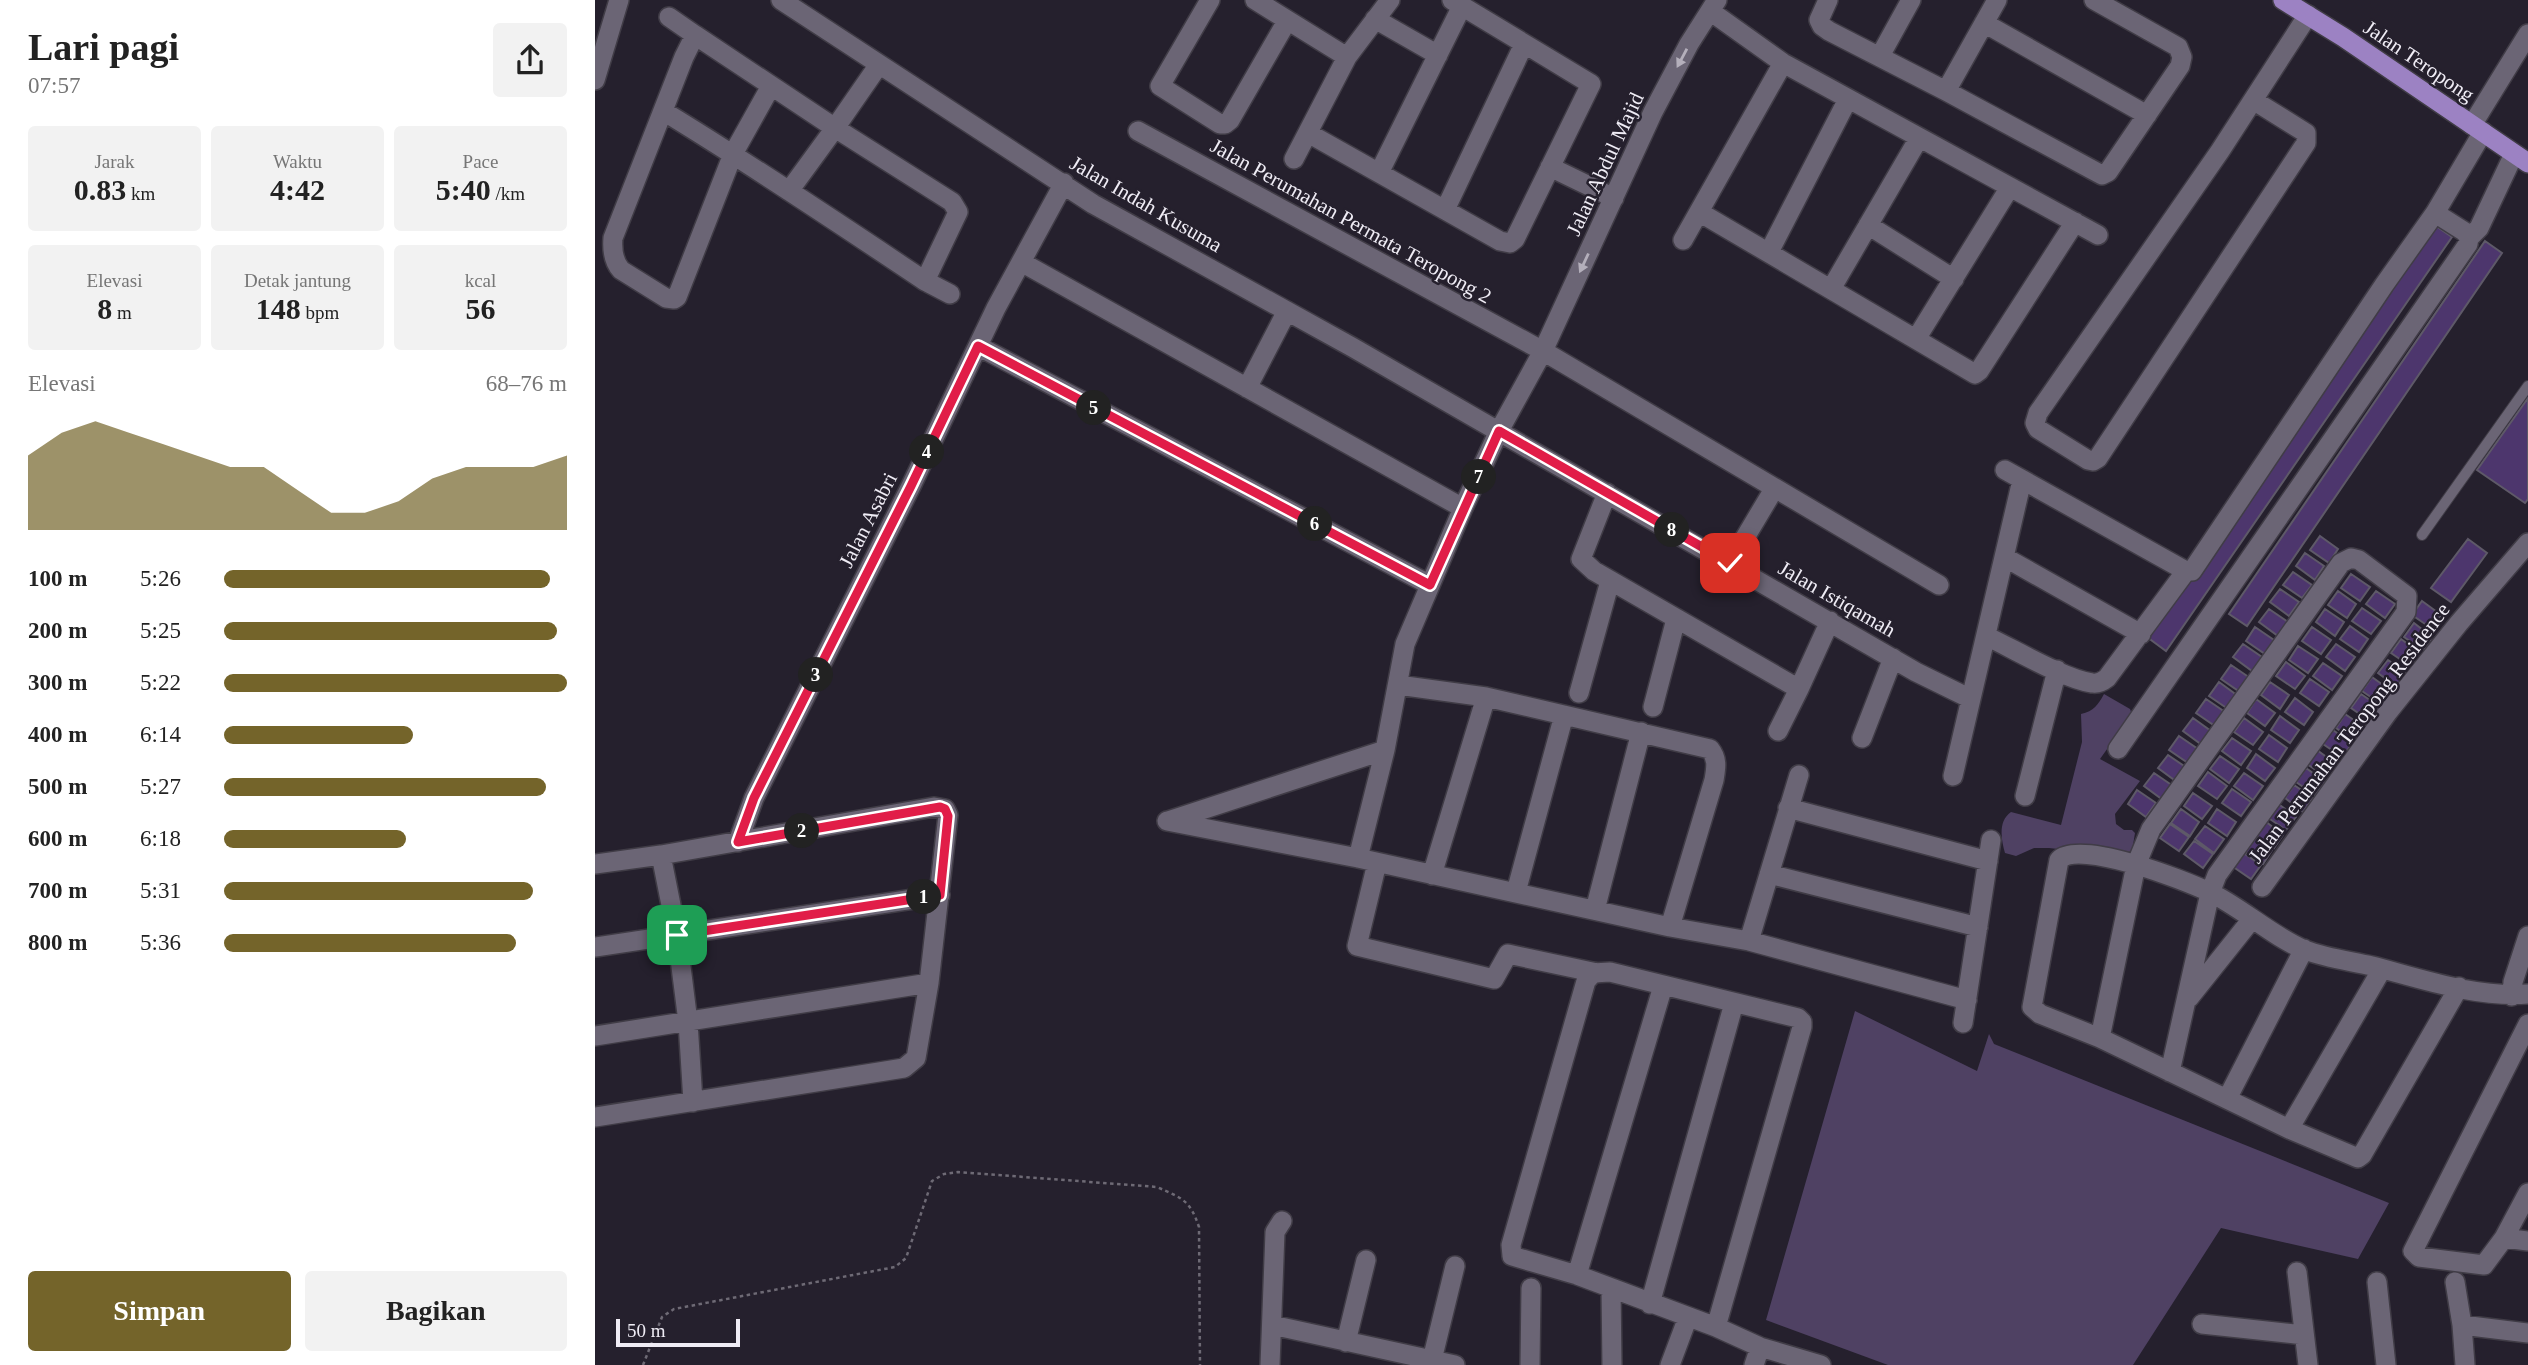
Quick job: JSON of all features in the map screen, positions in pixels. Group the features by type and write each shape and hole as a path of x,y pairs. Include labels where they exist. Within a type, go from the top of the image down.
{"main road":[{"name":"Jalan Teropong","path":"2283,0 2521,158"}],"street":[{"path":"597,68 619,0"},
{"name":"Jalan Indah Kusuma","path":"781,0 878,66 1093,204 1499,431"},
{"path":"1210,0 1160,86 1220,124 1230,120 1287,21"},
{"path":"1255,0 1347,57"},
{"path":"1294,159 1347,57 1390,0"},
{"path":"1828,0 1819,20 1822,26 2102,175 2108,172 2147,115 2180,66 2182,57 2178,47 2094,0"},
{"path":"1880,56 1911,0"},
{"path":"1946,91 1997,0"},
{"path":"1308,133 1379,173 1445,210 1500,241 1510,243 1515,239 1591,84 1457,3 1438,55 1379,173"},
{"path":"1714,6 1783,63 2098,235"},
{"name":"Jalan Abdul Majid","path":"1358,858 1385,750 1405,643 1463,508 1499,431 1542,351 1653,112 1714,6"},
{"path":"2253,100 2306,133 2306,143 2098,457 2093,461 2088,460 2038,429 2035,423 2038,413 2220,151 2253,100 2308,15"},
{"path":"669,17 952,202 956,207 955,219 925,281"},
{"path":"1375,19 1438,55"},
{"path":"1984,23 2147,115"},
{"path":"2005,470 2186,571 2192,570 2435,213 2528,33"},
{"path":"695,35 613,239 612,250 616,265 666,298 677,297 733,154 771,86"},
{"path":"1445,210 1524,44"},
{"path":"1683,240 1783,63"},
{"path":"789,191 878,66"},
{"path":"1769,252 1848,99"},
{"path":"663,111 925,281 950,294"},
{"name":"Jalan Perumahan Permata Teropong 2","path":"1138,131 1542,351 1940,584"},
{"path":"1831,289 1919,138"},
{"path":"2118,748 2468,244 2469,238 2479,228 2521,158"},
{"path":"1550,167 1614,198"},
{"name":"Jalan Asabri","path":"738,842 754,798 911,486 978,346 1064,183"},
{"path":"1916,339 2010,187"},
{"path":"1699,212 1975,374 2075,222"},
{"path":"2435,213 2465,232 2469,238"},
{"path":"1868,225 1954,279"},
{"path":"1021,262 1463,508"},
{"path":"1247,388 1287,311"},
{"path":"978,346 1430,585"},
{"name":"Jalan Istiqamah","path":"1499,431 1916,672 1971,699"},
{"path":"1953,776 2006,558 2022,480"},
{"path":"1730,563 1775,489"},
{"path":"1607,493 1581,559 1586,566 1799,689"},
{"name":"Jalan Perumahan Teropong Residence","path":"2262,887 2388,712 2459,623 2528,543"},
{"path":"2006,558 2141,634"},
{"path":"2100,1038 2136,865 2151,829 2341,563 2351,558 2359,560 2407,596 2406,612 2217,875 2210,893 2170,1072"},
{"path":"1986,636 2057,670 2091,683 2100,683 2141,634 2186,571"},
{"path":"1579,693 1610,581"},
{"path":"1653,707 1676,619"},
{"path":"1778,731 1830,621"},
{"path":"1861,738 1893,658"},
{"path":"2025,796 2057,670"},
{"path":"1398,685 1486,697 1710,749 1717,766 1670,927"},
{"path":"1432,875 1486,697"},
{"path":"1516,892 1564,715"},
{"path":"1595,910 1641,732"},
{"path":"1385,750 1167,821 1358,858 1670,927 1749,941 1967,1000"},
{"path":"1749,941 1799,775"},
{"path":"595,864 940,807 945,809 948,816 929,983 916,1058 904,1068 595,1117"},
{"path":"1788,808 1988,861"},
{"path":"1963,1023 1991,840"},
{"path":"2459,988 2360,1157 2289,1129 2100,1038 2040,1014 2032,1007 2059,860 2063,855 2079,853 2111,857 2210,893 2304,949 2459,988 2520,995"},
{"path":"661,855 677,935 688,1023 693,1101"},
{"path":"1377,863 1357,946 1494,979 1508,954 1597,973"},
{"path":"1769,874 1978,927"},
{"path":"595,947 940,895"},
{"path":"2186,1002 2252,919"},
{"path":"2520,995 2513,982 2528,936"},
{"path":"2227,1099 2304,949"},
{"path":"2289,1129 2382,969"},
{"path":"1716,1327 1803,1027 1802,1022 1798,1018 1610,972 1593,973 1586,981 1511,1245 1512,1256 1518,1260 1577,1275 1716,1327 1757,1356 1821,1365"},
{"path":"595,1036 929,983"},
{"path":"1577,1275 1663,986"},
{"path":"1650,1304 1734,1003"},
{"path":"2528,1024 2413,1251 2419,1257 2480,1266 2488,1262 2528,1193"},
{"path":"1270,1365 1275,1232 1282,1221"},
{"path":"2504,1238 2528,1241"},
{"path":"1346,1342 1366,1260"},
{"path":"1432,1360 1455,1266"},
{"path":"2297,1272 2308,1365"},
{"path":"2377,1282 2386,1365"},
{"path":"2455,1282 2465,1365"},
{"path":"1530,1365 1531,1287"},
{"path":"1611,1289 1612,1365"},
{"path":"1670,1365 1688,1317"},
{"path":"2202,1324 2304,1335"},
{"path":"1272,1325 1455,1365"},
{"path":"2462,1325 2528,1333"}],"lane":[{"path":"2422,535 2528,386"}],"path":[{"path":"643,1365 662,1317 674,1309 895,1267 906,1258 932,1181 944,1174 958,1172 1157,1187 1176,1195 1192,1208 1199,1227 1200,1365"}],"shaded area":[{"path":"2104,694 2130,709 2132,714 2100,759 2140,781 2115,814 2116,824 2135,833 2131,857 2049,848 2034,848 2016,856 2005,853 2002,825 2011,812 2061,825 2082,742 2081,714 2095,707"},
{"path":"1855,1011 1977,1071 1989,1034 1994,1044 2389,1203 2358,1259 2221,1228 2133,1365 1888,1365 1766,1320"}],"building":[{"path":"2433,224 2452,237 2166,651 2147,637"},
{"path":"2485,241 2502,253 2247,626 2229,614"},
{"path":"2528,398 2528,499 2525,503 2477,470"},
{"path":"2320,536 2338,549 2329,563 2310,550"},
{"path":"2468,539 2487,553 2451,602 2431,588"},
{"path":"2305,553 2324,566 2315,580 2296,566"},
{"path":"2293,572 2312,585 2302,598 2283,585"},
{"path":"2351,574 2370,587 2360,601 2341,588"},
{"path":"2280,589 2299,602 2289,616 2270,602"},
{"path":"2338,591 2356,604 2347,618 2328,605"},
{"path":"2376,591 2395,604 2385,618 2366,604"},
{"path":"2422,601 2441,615 2431,628 2412,615"},
{"path":"2362,608 2381,621 2371,634 2352,621"},
{"path":"2269,609 2288,622 2278,636 2259,622"},
{"path":"2325,609 2344,622 2335,636 2316,622"},
{"path":"2414,623 2432,637 2423,650 2404,637"},
{"path":"2350,626 2368,639 2359,652 2340,639"},
{"path":"2255,627 2274,640 2265,654 2246,641"},
{"path":"2312,627 2331,640 2321,654 2302,641"},
{"path":"2401,639 2420,653 2410,666 2391,653"},
{"path":"2243,644 2262,657 2252,671 2233,657"},
{"path":"2336,644 2355,657 2345,671 2326,657"},
{"path":"2298,646 2318,659 2308,673 2289,660"},
{"path":"2388,660 2407,673 2397,687 2378,673"},
{"path":"2286,662 2305,676 2295,689 2276,676"},
{"path":"2323,663 2342,676 2332,690 2313,676"},
{"path":"2231,665 2250,678 2240,692 2221,679"},
{"path":"2372,677 2391,691 2381,704 2362,691"},
{"path":"2310,679 2329,692 2319,706 2300,693"},
{"path":"2219,682 2238,696 2228,709 2209,696"},
{"path":"2270,682 2289,695 2280,709 2261,695"},
{"path":"2361,694 2380,707 2370,721 2351,708"},
{"path":"2295,698 2313,712 2304,725 2285,712"},
{"path":"2206,699 2225,712 2215,726 2196,713"},
{"path":"2256,699 2275,713 2265,726 2247,713"},
{"path":"2345,714 2364,727 2355,741 2336,728"},
{"path":"2280,716 2299,730 2290,743 2271,730"},
{"path":"2193,718 2211,731 2202,745 2183,731"},
{"path":"2244,718 2263,732 2253,745 2234,732"},
{"path":"2333,730 2352,744 2342,757 2323,744"},
{"path":"2269,735 2287,748 2278,762 2259,749"},
{"path":"2179,736 2198,749 2188,763 2169,750"},
{"path":"2232,738 2251,751 2241,765 2222,751"},
{"path":"2317,750 2336,764 2326,777 2307,764"},
{"path":"2256,754 2275,768 2265,781 2247,768"},
{"path":"2168,755 2187,768 2177,782 2158,768"},
{"path":"2220,756 2239,769 2229,783 2210,769"},
{"path":"2306,768 2325,782 2315,795 2296,782"},
{"path":"2208,772 2227,786 2217,799 2198,786"},
{"path":"2154,773 2173,786 2163,800 2144,786"},
{"path":"2244,773 2263,786 2253,800 2234,786"},
{"path":"2294,785 2313,798 2303,812 2285,798"},
{"path":"2232,789 2251,802 2241,816 2222,803"},
{"path":"2137,790 2156,803 2146,817 2128,804"},
{"path":"2193,793 2212,806 2202,819 2184,806"},
{"path":"2277,803 2296,817 2286,830 2267,817"},
{"path":"2181,809 2199,822 2190,836 2171,823"},
{"path":"2217,809 2236,822 2227,836 2208,823"},
{"path":"2265,821 2283,835 2274,848 2255,835"},
{"path":"2170,824 2189,837 2179,851 2160,838"},
{"path":"2205,826 2224,839 2214,853 2195,839"},
{"path":"2254,837 2272,850 2263,864 2244,851"},
{"path":"2194,841 2213,854 2203,868 2184,854"},
{"path":"2242,852 2261,865 2251,879 2232,866"}],"route":[{"path":"677,935 940,895 948,816 945,809 940,807 738,842 754,798 911,486 978,346 1430,585 1499,431 1730,563"}]}
